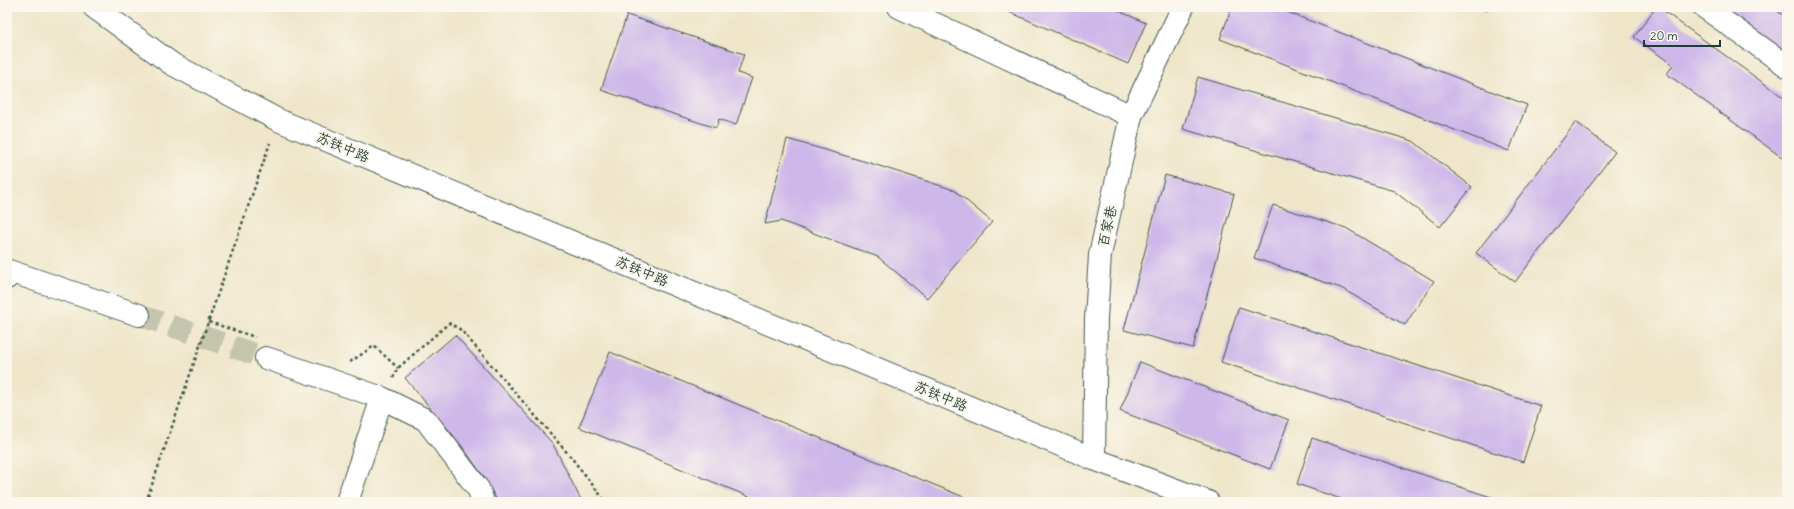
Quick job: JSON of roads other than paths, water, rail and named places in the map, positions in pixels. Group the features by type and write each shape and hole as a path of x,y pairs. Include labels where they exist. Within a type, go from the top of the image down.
{"main road":[{"name":"苏铁中路","path":"94,7 172,64 278,120 1094,459 1197,500"},
{"path":"899,7 1132,116"},
{"name":"百家巷","path":"1094,459 1096,318 1100,255 1132,116 1183,7"},
{"path":"1704,7 1787,66"},
{"path":"7,278 9,271 139,315"},
{"path":"262,348 382,398 426,420 479,490 483,502"},
{"path":"347,502 382,398"}],"tunnel":[{"path":"139,315 266,358"}]}
